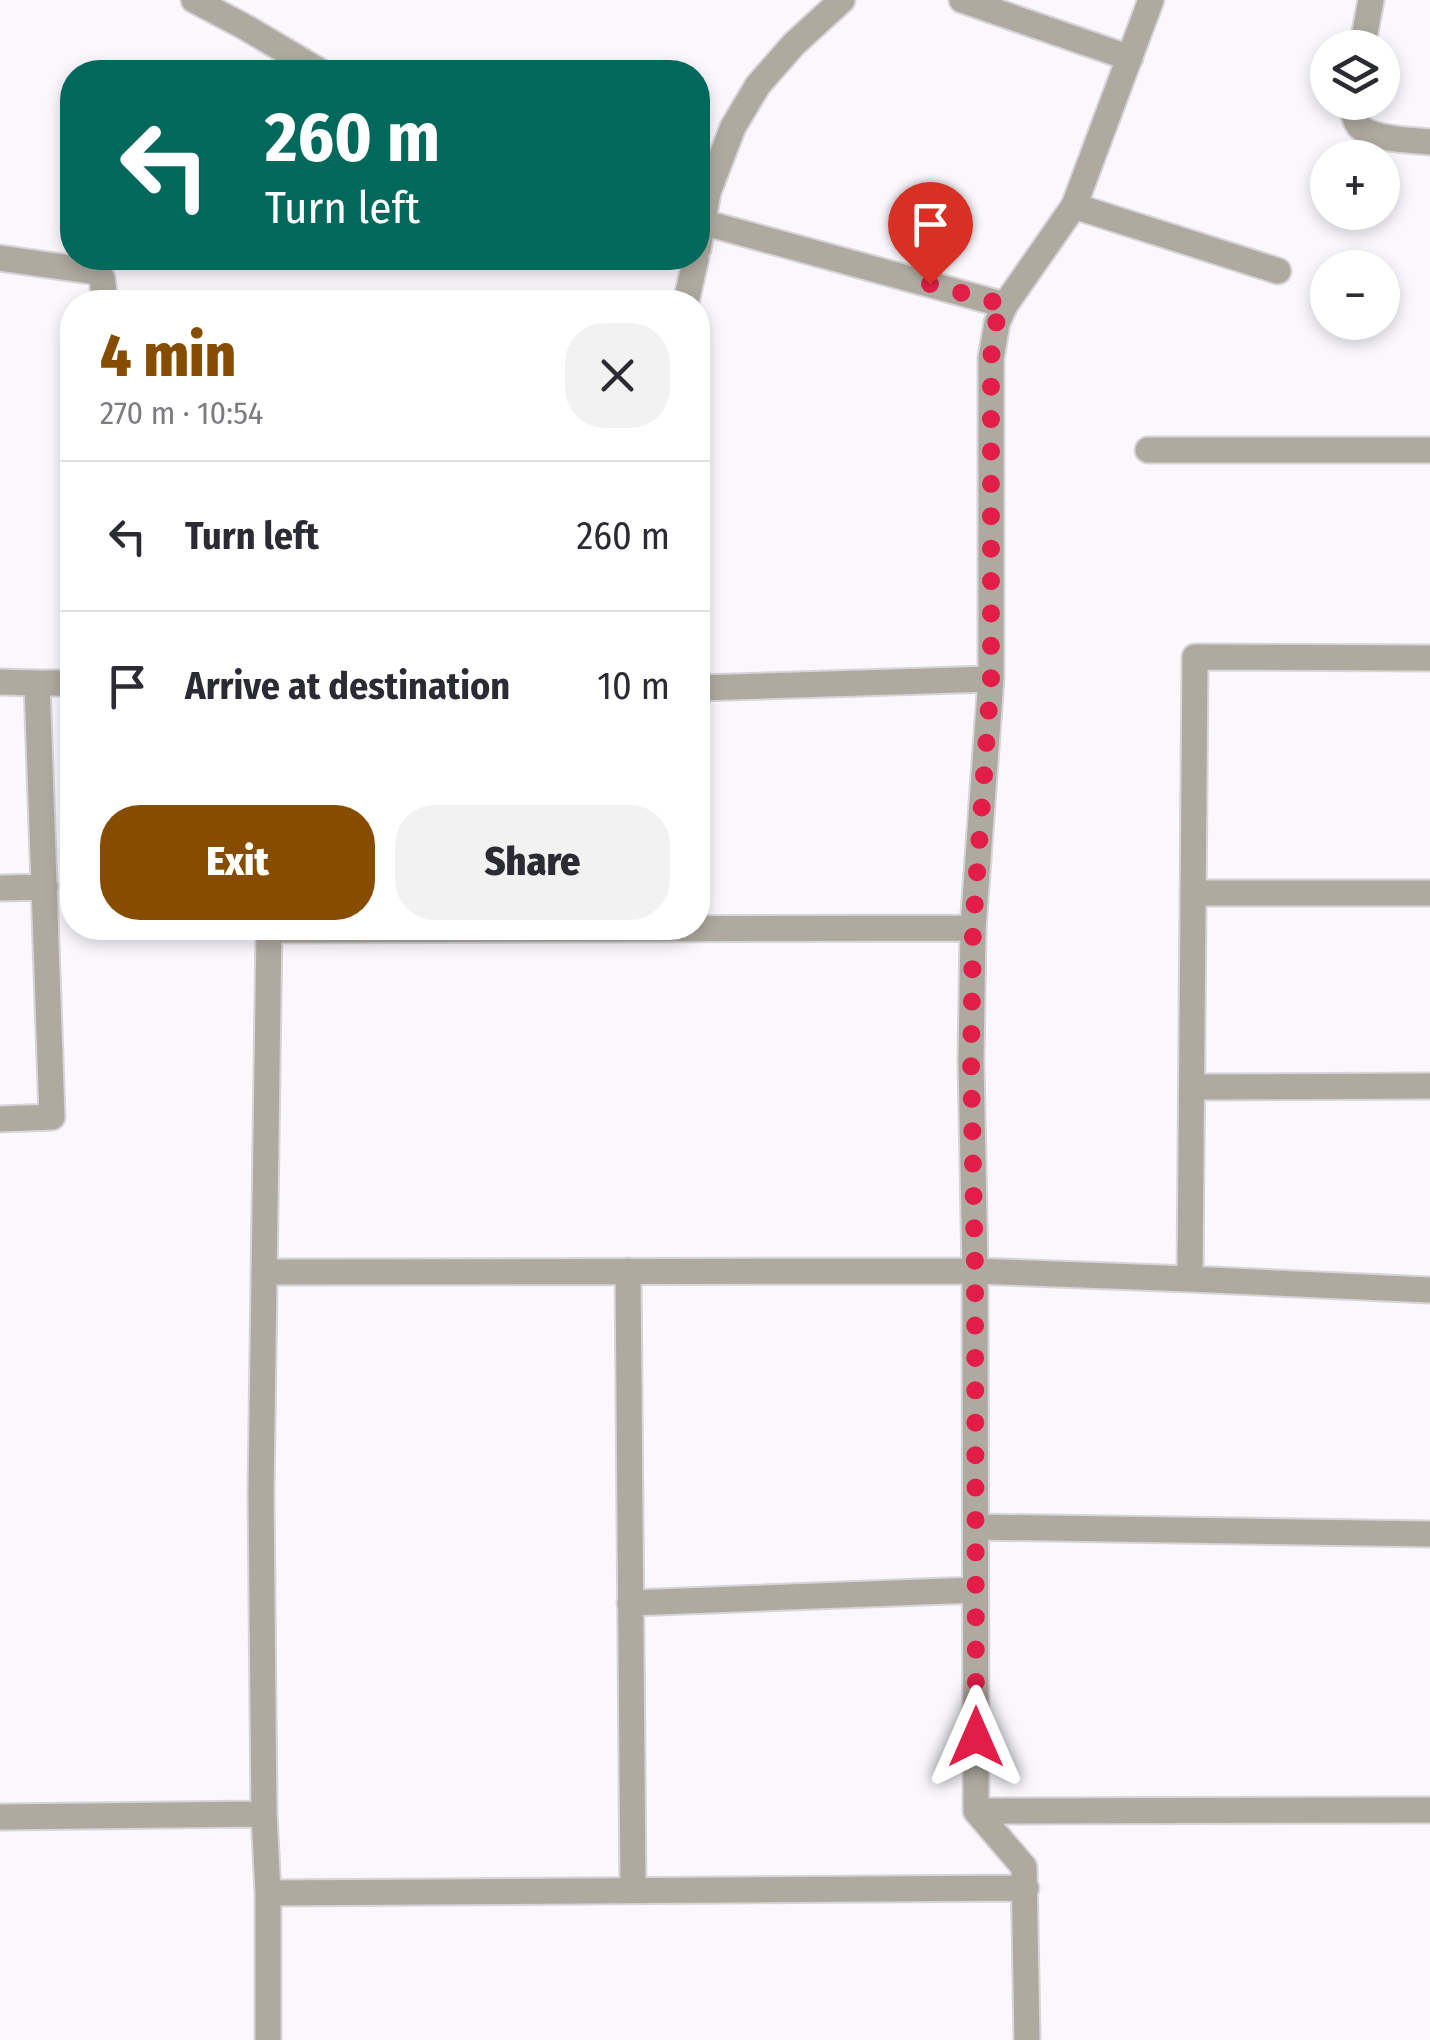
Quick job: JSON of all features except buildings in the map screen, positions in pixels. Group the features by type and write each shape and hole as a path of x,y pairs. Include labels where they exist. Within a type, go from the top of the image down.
{"street":[{"path":"194,0 301,60"},
{"path":"710,187 734,127 758,84 842,0"},
{"path":"962,0 1130,58"},
{"path":"1027,2040 1024,1867 976,1810 971,1061 973,928 991,679 991,358 996,323 1005,305 1074,206 1151,0"},
{"path":"1365,30 1371,0"},
{"path":"1356,120 1370,134 1430,142"},
{"path":"1074,206 1278,271"},
{"path":"710,242 1005,305"},
{"path":"0,258 60,267"},
{"path":"84,270 98,272 104,290"},
{"path":"1148,450 1430,450"},
{"path":"1190,1279 1196,657 1430,658"},
{"path":"710,688 991,679"},
{"path":"0,682 60,684"},
{"path":"0,1119 52,1117 37,683"},
{"path":"0,888 44,887"},
{"path":"1193,894 1430,893"},
{"path":"710,928 973,928"},
{"path":"268,2040 260,1492 269,940"},
{"path":"1192,1087 1430,1086"},
{"path":"628,1270 633,1890"},
{"path":"264,1272 975,1270 1430,1290"},
{"path":"976,1527 1430,1534"},
{"path":"630,1602 976,1590"},
{"path":"976,1810 1430,1810"},
{"path":"0,1817 264,1814"},
{"path":"268,1892 1026,1888"}],"route":[{"path":"930,284 1005,305 996,323 991,358 991,679 972,962 976,1737"}]}
